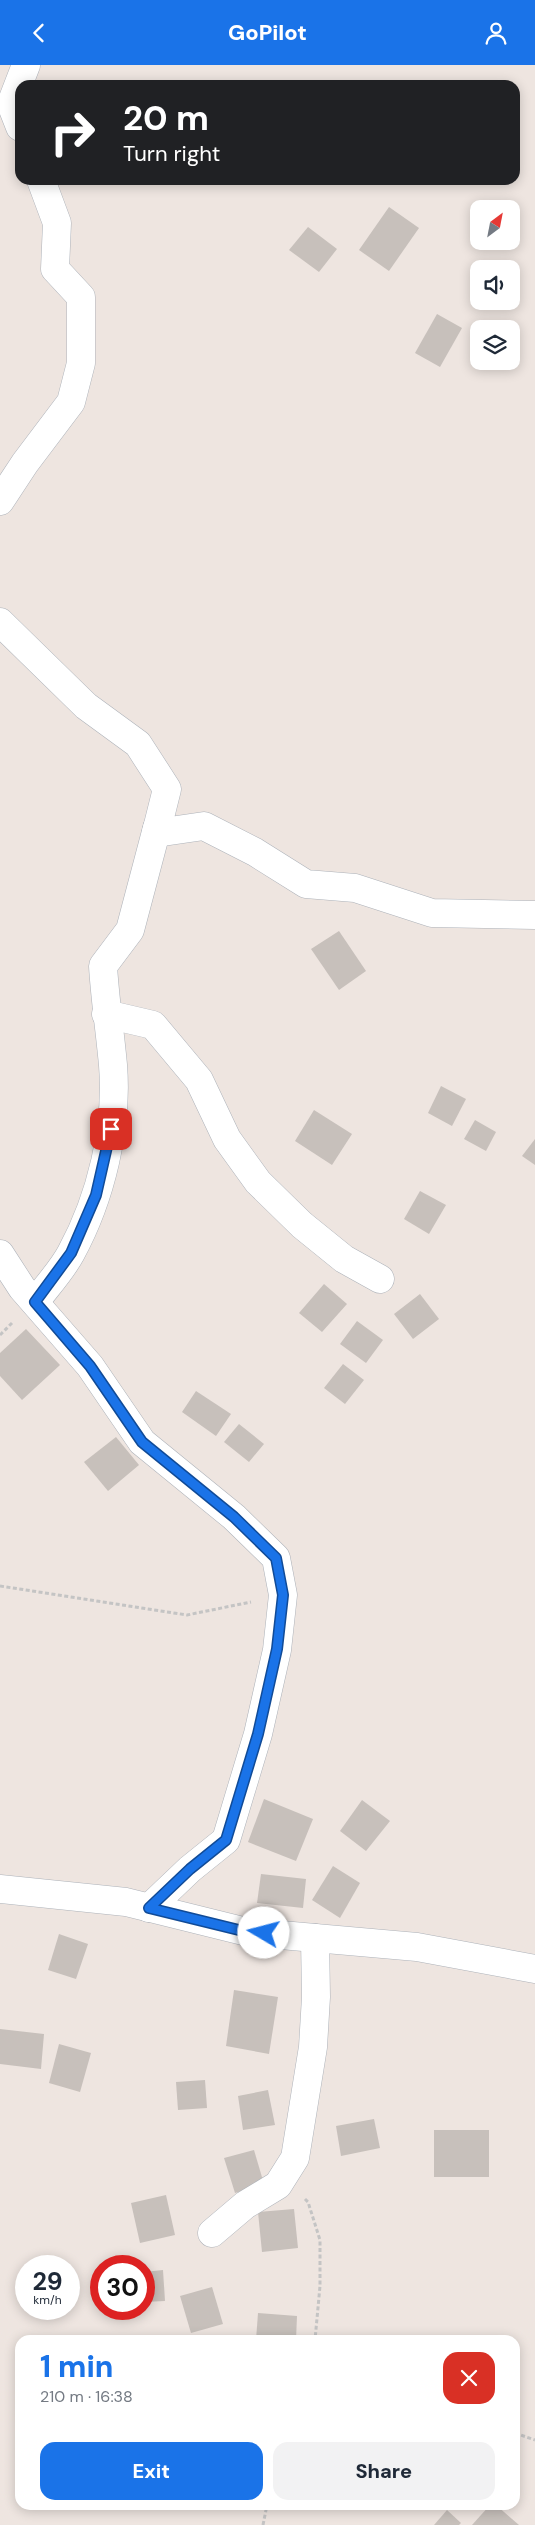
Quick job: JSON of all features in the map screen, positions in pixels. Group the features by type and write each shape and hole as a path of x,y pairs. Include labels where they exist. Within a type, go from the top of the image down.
{"street":[{"path":"20,80 26,65"},
{"path":"15,94 11,105 15,115"},
{"path":"0,501 25,463 71,402 82,363 81,297 55,269 58,223 43,185"},
{"path":"0,622 86,706 138,744 167,789 130,930 103,966 106,1014 113,1066 111,1129 96,1195 71,1253 35,1302"},
{"path":"157,828 156,833 204,826 255,853 306,884 355,888 432,913 535,915"},
{"path":"106,1014 153,1025 198,1080 227,1139 258,1182 302,1225 337,1253 380,1279"},
{"path":"0,1254 22,1288 90,1366 142,1442 234,1517 276,1558 283,1595 277,1649 258,1734 226,1840 190,1869 149,1908"},
{"path":"0,1889 126,1902 247,1932 417,1947 535,1969"},
{"path":"212,2233 244,2205 280,2181 296,2158 313,2047 316,1997 315,1938"}],"path":[{"path":"0,1586 187,1615 283,1595"},
{"path":"280,2181 308,2202 320,2240 320,2286 315,2335"},
{"path":"520,2435 535,2440"},
{"path":"263,2525 266,2510"}],"building":[{"path":"389,207 419,228 389,271 359,250"},
{"path":"308,227 337,249 319,272 289,250"},
{"path":"437,314 462,328 440,367 415,353"},
{"path":"339,931 366,971 339,990 311,949"},
{"path":"441,1086 466,1099 452,1126 428,1113"},
{"path":"314,1110 352,1134 332,1165 295,1141"},
{"path":"475,1120 496,1132 486,1151 464,1139"},
{"path":"535,1139 535,1165 522,1156"},
{"path":"420,1191 446,1205 429,1234 404,1219"},
{"path":"324,1284 347,1304 322,1332 299,1313"},
{"path":"420,1294 439,1319 413,1339 394,1314"},
{"path":"357,1321 383,1340 366,1363 340,1344"},
{"path":"26,1329 60,1365 22,1400 0,1376 0,1353"},
{"path":"343,1364 364,1380 345,1404 324,1388"},
{"path":"196,1391 231,1414 216,1436 182,1412"},
{"path":"239,1424 264,1444 249,1462 224,1442"},
{"path":"116,1437 139,1465 108,1491 84,1462"},
{"path":"264,1799 313,1819 296,1861 248,1842"},
{"path":"362,1800 390,1821 366,1851 340,1831"},
{"path":"333,1866 360,1883 340,1918 312,1900"},
{"path":"261,1874 306,1879 303,1908 257,1903"},
{"path":"59,1934 88,1944 76,1979 48,1970"},
{"path":"234,1990 278,1997 269,2054 226,2046"},
{"path":"0,2029 44,2034 41,2069 0,2064"},
{"path":"59,2044 91,2053 80,2092 49,2083"},
{"path":"205,2080 207,2108 178,2110 176,2082"},
{"path":"268,2090 275,2125 243,2130 238,2096"},
{"path":"374,2119 380,2148 341,2156 336,2126"},
{"path":"434,2130 489,2130 489,2177 434,2177"},
{"path":"254,2150 264,2184 235,2193 224,2158"},
{"path":"166,2195 175,2235 140,2243 131,2203"},
{"path":"294,2209 298,2248 262,2252 258,2212"},
{"path":"163,2270 165,2301 155,2301 155,2271"},
{"path":"212,2287 223,2324 191,2333 180,2296"},
{"path":"258,2313 297,2316 296,2335 256,2335"},
{"path":"447,2510 461,2523 459,2525 434,2525"},
{"path":"486,2510 502,2510 519,2525 472,2525"}],"route":[{"path":"111,1129 96,1195 71,1253 35,1302 90,1366 142,1442 234,1517 276,1558 283,1595 277,1649 258,1734 226,1840 190,1869 149,1908 247,1932 264,1933"}]}
